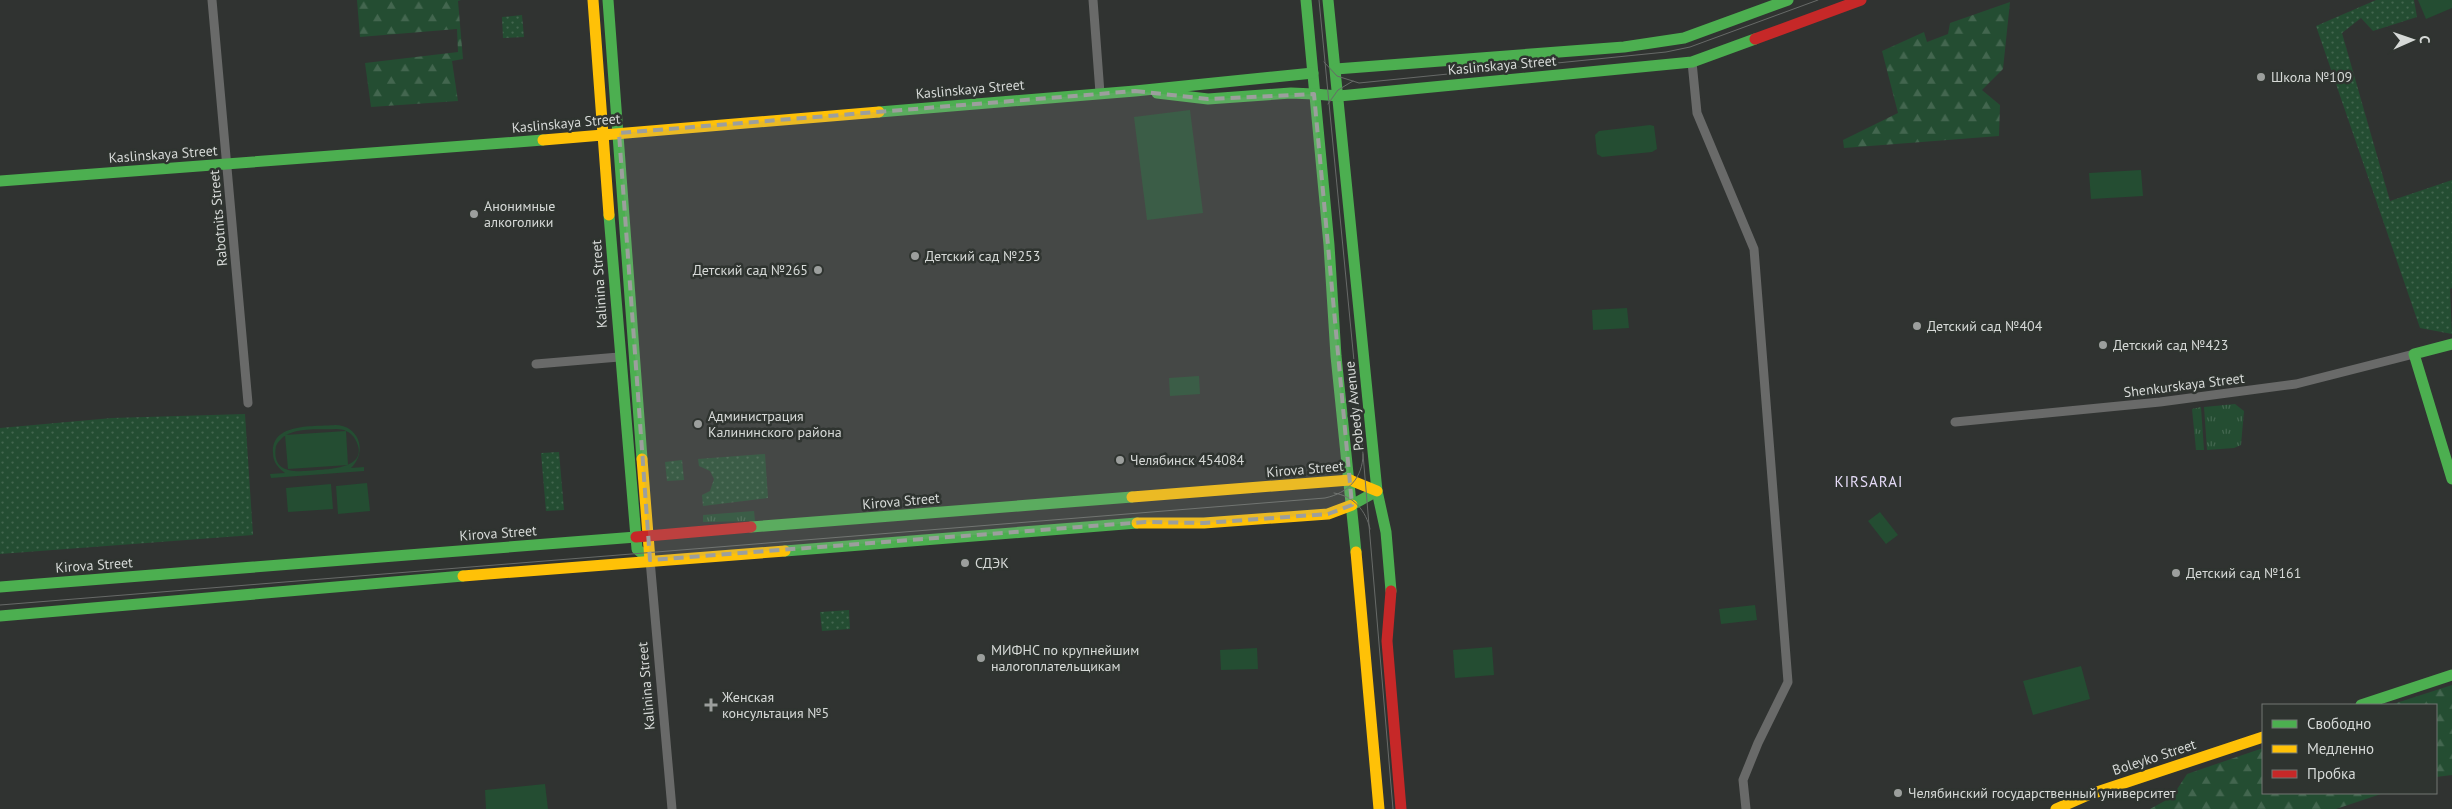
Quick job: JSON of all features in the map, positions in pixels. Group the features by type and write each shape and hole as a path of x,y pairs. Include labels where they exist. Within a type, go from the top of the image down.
{"main road":[{"name":"Kalinina Street","path":"593,0 619,357 637,549 650,560"},
{"name":"Kalinina Street","path":"608,0 650,560"},
{"name":"Pobedy Avenue","path":"1306,0 1329,245 1336,356 1350,480 1379,809"},
{"name":"Pobedy Avenue","path":"1328,0 1377,491 1386,532 1392,597 1387,641 1401,809"},
{"name":"Kaslinskaya Street","path":"0,181 227,165 1135,91 1336,69 1642,44 1684,38 1788,0"},
{"name":"Kaslinskaya Street","path":"1135,91 1208,99 1291,93 1338,96 1692,62 1861,0"},
{"path":"2452,344 2414,354 2452,478"},
{"name":"Kirova Street","path":"0,587 1350,480 1377,491"},
{"path":"0,616 650,560 677,560 1145,522 1204,523 1328,514 1352,505 1377,491"},
{"path":"2364,704 2452,675"},
{"name":"Boleyko Street","path":"2056,809 2088,795 2262,737"}],"street":[{"name":"Rabotnits Street","path":"212,0 248,403"},
{"path":"1093,0 1100,93"},
{"path":"1692,62 1697,113 1754,249 1788,682 1758,743 1743,780 1746,809"},
{"name":"Shenkurskaya Street","path":"1955,422 2038,415 2287,385 2414,354"},
{"path":"536,364 619,357"},
{"name":"Kalinina Street","path":"650,560 672,809"}],"highlighted area":[{"path":"1135,91 1208,99 1314,94 1352,505 1328,514 1204,523 1145,522 650,560 619,133"}],"green space":[{"path":"357,0 461,0 458,1 463,59 452,61 458,101 371,107 365,63 458,52 457,29 360,37"},
{"path":"2376,0 2414,0 2417,17 2373,31 2361,18 2342,33 2390,201 2452,180 2452,288 2450,289 2452,334 2420,328 2316,26"},
{"path":"2418,0 2452,0 2452,8 2426,19"},
{"path":"2010,2 2003,69 1982,90 2000,105 1999,136 1844,148 1843,140 1898,113 1882,51 1924,32 1927,42 1948,34 1950,23"},
{"path":"522,15 524,37 503,38 502,17"},
{"path":"1190,110 1203,213 1147,220 1134,117"},
{"path":"1654,126 1657,149 1652,152 1602,157 1597,154 1595,135 1599,131"},
{"path":"2141,170 2143,196 2091,199 2089,173"},
{"path":"1627,308 1629,328 1593,330 1592,310"},
{"path":"1199,376 1200,394 1170,396 1169,378"},
{"path":"2235,404 2244,411 2241,445 2234,448 2207,450 2204,407"},
{"path":"2201,407 2204,450 2196,450 2192,409"},
{"path":"245,414 253,535 0,554 0,428 112,418"},
{"path":"335,425 350,429 355,434 360,447 359,455 356,462 351,468 364,467 364,471 271,478 270,474 285,473 276,464 273,456 274,443 279,436 286,431 296,428","holes":["311,429 339,429 351,434 359,448 358,456 348,465 332,469 294,471 287,470 277,462 276,446 287,435"]},
{"path":"346,431 348,465 288,469 285,435"},
{"path":"559,452 564,510 546,511 541,453"},
{"path":"765,454 768,498 703,506 702,495 710,491 714,479 710,471 699,466 698,459"},
{"path":"682,460 684,480 667,481 665,462"},
{"path":"367,483 370,511 338,514 336,486"},
{"path":"331,484 333,509 288,512 286,488"},
{"path":"754,511 755,521 703,522 703,515"},
{"path":"1880,512 1898,535 1886,544 1868,521"},
{"path":"1755,605 1757,620 1721,624 1719,609"},
{"path":"849,610 850,629 822,631 820,612"},
{"path":"1492,647 1494,675 1455,678 1453,650"},
{"path":"1257,648 1258,669 1221,670 1220,650"},
{"path":"2081,666 2090,699 2033,715 2023,681"},
{"path":"2452,685 2452,775 2437,777 2437,704 2393,704"},
{"path":"2262,748 2262,794 2381,794 2336,809 2150,809 2172,797 2187,774"},
{"path":"545,784 548,809 486,809 485,790"}],"tram line":[{"path":"1319,0 1363,454 1393,809"},
{"path":"1324,62 1337,76 1359,83 1666,52 1690,47 1818,0"},
{"path":"1328,104 1338,90 1353,81"},
{"path":"0,605 1325,498 1341,492 1353,483 1360,470 1363,454"},
{"path":"1334,493 1348,497 1358,505 1366,516 1370,529"}],"traffic: fast":[{"path":"608,0 642,459"},
{"path":"1306,0 1329,245 1336,356 1356,552"},
{"path":"1328,0 1377,491 1386,532 1391,591"},
{"path":"1336,69 1624,47 1684,38 1788,0"},
{"path":"1339,96 1692,62 1755,39"},
{"path":"879,112 1135,91 1313,73"},
{"path":"1157,93 1208,99 1291,93 1314,94"},
{"path":"1314,94 1339,96"},
{"path":"0,181 543,140"},
{"path":"609,215 637,549 650,560"},
{"path":"2452,344 2414,354 2452,479"},
{"path":"1352,505 1377,491"},
{"path":"751,527 1132,497"},
{"path":"785,551 1137,523"},
{"path":"0,587 636,537"},
{"path":"0,616 463,576"},
{"path":"2364,704 2452,675"}],"traffic: slow":[{"path":"593,0 609,215"},
{"path":"543,140 879,112"},
{"path":"642,459 650,560"},
{"path":"1132,497 1350,480"},
{"path":"1350,480 1377,491"},
{"path":"1137,523 1204,523 1328,514 1352,505"},
{"path":"463,576 785,551"},
{"path":"1356,552 1379,809"},
{"path":"2056,809 2088,795 2262,737"}],"traffic: jam":[{"path":"1755,39 1861,0"},
{"path":"636,537 751,527"},
{"path":"1391,591 1387,641 1401,809"}],"place":[{"name":"Школа №109","path":"2261,77"},
{"name":"Анонимные алкоголики","path":"474,214"},
{"name":"Детский сад №253","path":"915,256"},
{"name":"Детский сад №265","path":"818,270"},
{"name":"Детский сад №404","path":"1917,326"},
{"name":"Детский сад №423","path":"2103,345"},
{"name":"Администрация Калининского района","path":"698,424"},
{"name":"Челябинск 454084","path":"1120,460"},
{"name":"СДЭК","path":"965,563"},
{"name":"Детский сад №161","path":"2176,573"},
{"name":"МИФНС по крупнейшим налогоплательщикам","path":"981,658"},
{"name":"Женская консультация №5","path":"711,705"},
{"name":"Челябинский государственный университет","path":"1898,793"}],"district":[{"name":"KIRSARAI","path":"1869,481"}]}
